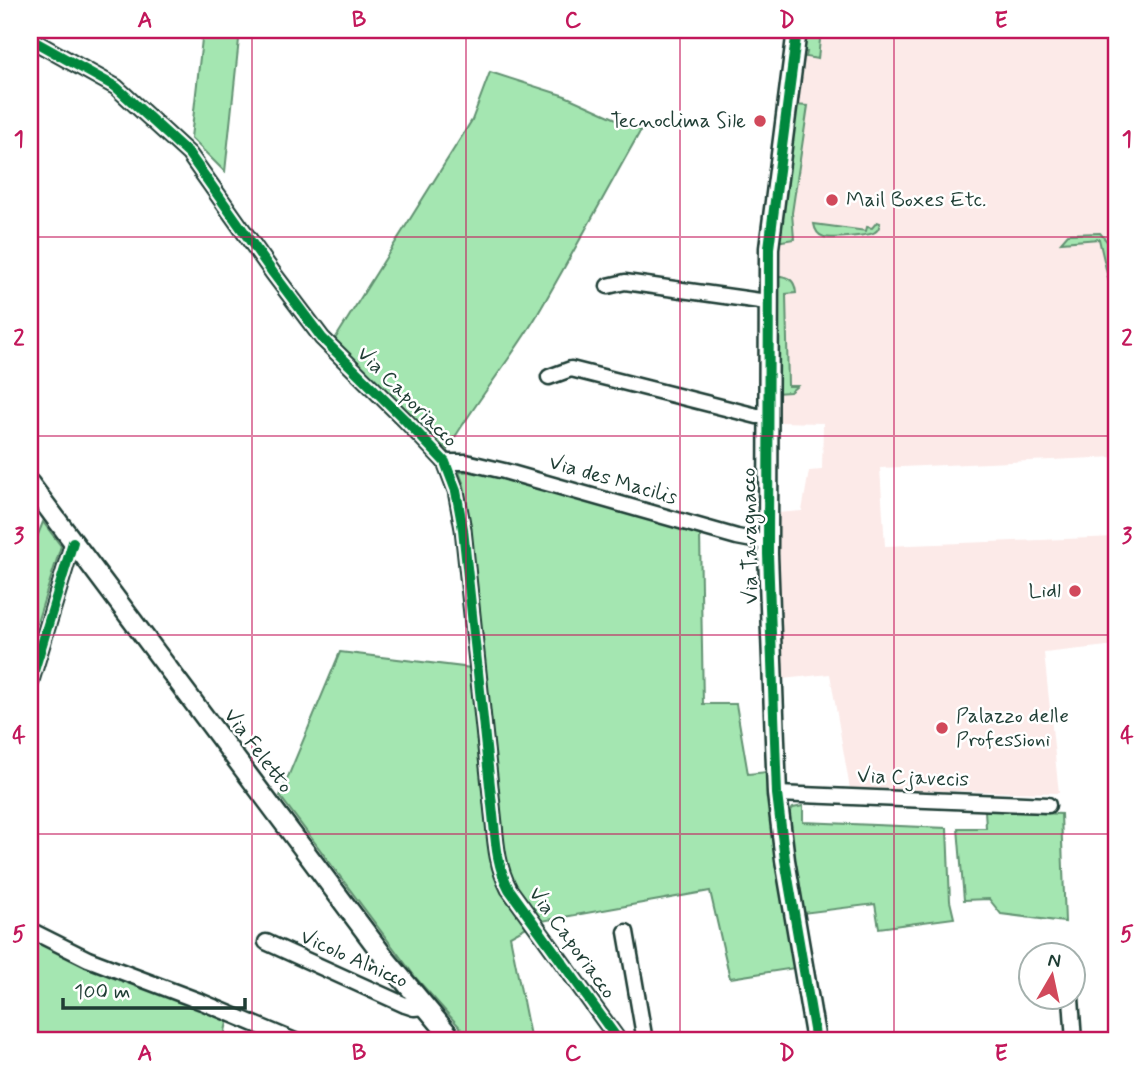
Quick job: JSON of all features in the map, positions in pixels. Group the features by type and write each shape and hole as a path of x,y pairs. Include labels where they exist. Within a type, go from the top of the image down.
{"street":[{"name":"Via Tavagnacco","path":"797,30 769,248 768,541 777,794 785,860 816,1041"},
{"name":"Via Caporiacco","path":"30,39 116,87 189,154 322,338 445,462 456,491 463,529 494,824 502,876 619,1041"},
{"path":"608,286 625,282 767,302"},
{"path":"550,377 571,369 757,416 769,416"},
{"name":"Via des Macilis","path":"445,462 466,462 504,471 737,537 768,541"},
{"name":"Via Feletto","path":"30,484 385,958 454,1041"},
{"path":"30,684 73,542"},
{"name":"Via Cjavecis","path":"777,794 1048,805"},
{"path":"30,930 88,959 295,1041"},
{"name":"Via Caporiacco","path":"626,932 645,1041"},
{"name":"Vicolo Alnicco","path":"266,942 405,1005 425,1007"},
{"path":"1072,1012 1074,1041"}],"shaded area":[{"path":"804,30 1116,30 1116,457 880,468 885,546 1116,537 1116,645 1044,653 1059,793 850,789 830,674 782,679 777,513 802,511 809,471 822,470 823,423 776,422 774,263"}],"green space":[{"path":"203,30 240,30 225,172 191,138"},
{"path":"804,30 821,30 818,59 806,57 807,52 801,52"},
{"path":"490,72 565,96 641,130 536,317 447,450 330,347 472,120"},
{"path":"794,105 808,106 792,213 794,239 776,242"},
{"path":"877,222 880,223 879,228 872,233 834,238 820,235 814,224 866,231 867,227 872,228"},
{"path":"1100,233 1116,252 1116,285 1110,286 1099,239 1061,242 1068,234"},
{"path":"781,276 790,280 796,289 796,293 786,294 788,386 797,386 790,392 775,393 774,277"},
{"path":"477,471 700,533 703,704 736,704 748,774 767,772 774,840 795,968 730,978 710,891 542,921 517,890 505,865 464,485 459,472"},
{"path":"43,522 61,546 30,645 30,554"},
{"path":"340,652 471,668 492,856 530,925 510,936 531,1041 472,1041 416,978 280,796"},
{"path":"803,806 803,822 947,828 950,901 954,918 879,928 875,904 803,913 787,816 793,808"},
{"path":"985,810 1061,814 1065,922 1001,914 989,899 964,900 958,828 986,828"},
{"path":"30,930 229,1013 223,1041 30,1041"}],"cycle path":[{"path":"797,30 769,248 768,554 777,794 785,860 816,1041"},
{"path":"30,39 116,87 189,154 322,338 445,462 456,491 463,529 496,841 502,873 509,889 619,1041"},
{"path":"30,684 73,542"}],"place":[{"name":"Tecnoclima Sile","path":"760,121"},
{"name":"Mail Boxes Etc.","path":"832,200"},
{"name":"Lidl","path":"1075,591"},
{"name":"Palazzo delle Professioni","path":"942,728"}]}
